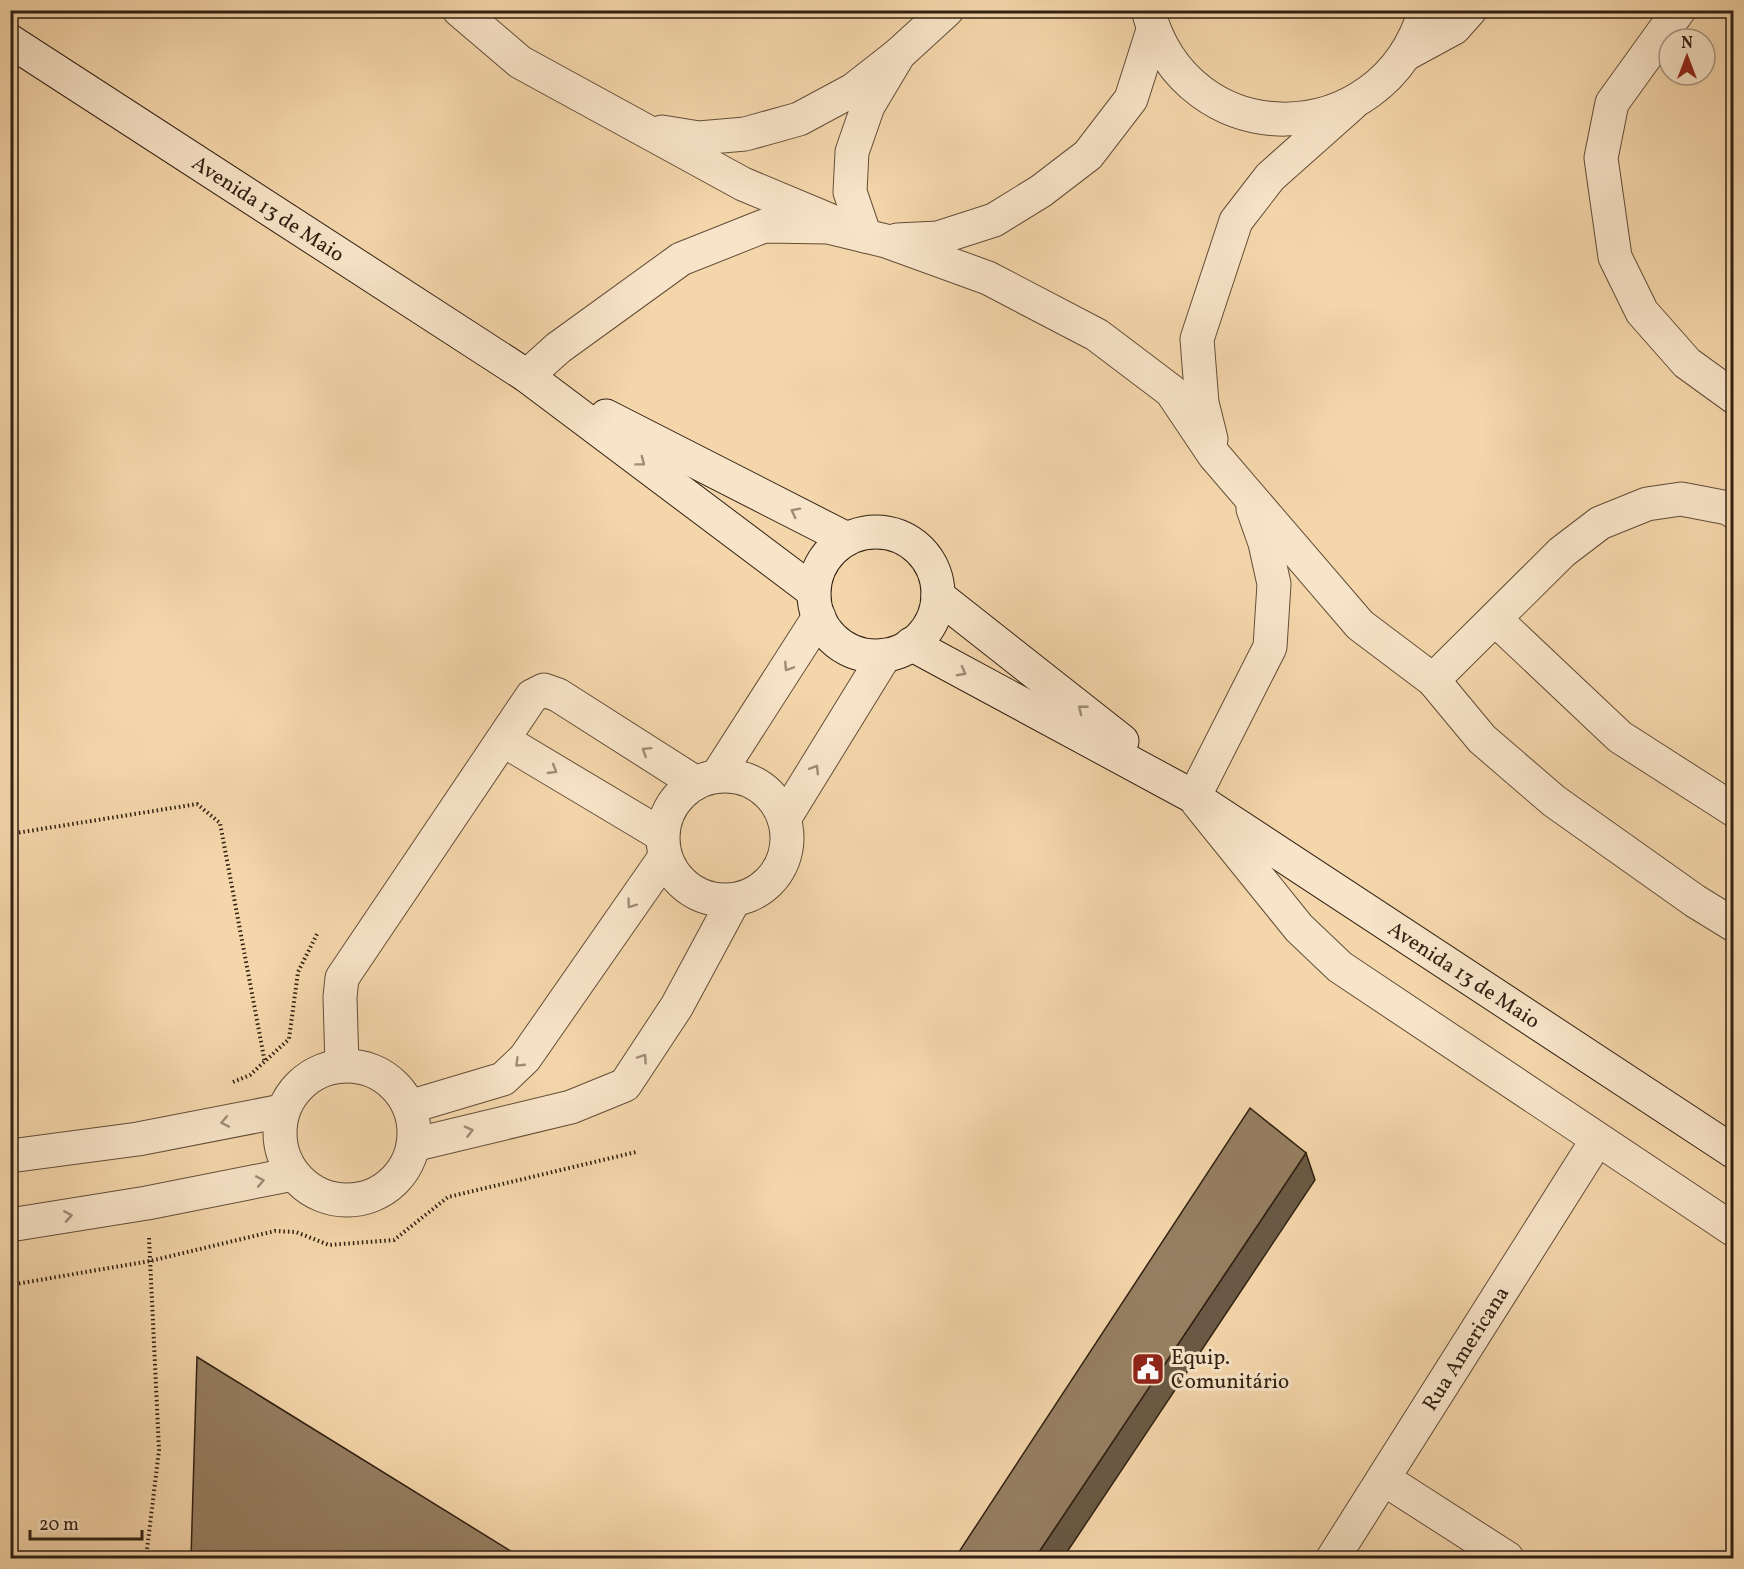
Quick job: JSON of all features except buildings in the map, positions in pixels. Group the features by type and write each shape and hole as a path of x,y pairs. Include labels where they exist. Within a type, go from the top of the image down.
{"street":[{"path":"459,10 520,62 743,184 865,236 850,192 852,152 868,106 900,54"},
{"path":"644,130 699,138 745,134 799,119 853,90 900,54 947,10"},
{"path":"1214,455 1202,403 1197,339 1236,221 1270,177 1351,105 1382,83 1407,54 1420,29 1425,10"},
{"path":"1407,54 1454,28 1470,10"},
{"path":"1678,10 1612,103 1601,158 1613,246 1615,257 1642,312 1687,363 1734,397"},
{"path":"1150,20 1166,55 1184,77 1206,95 1231,109 1258,117 1287,120 1324,115 1351,105"},
{"path":"886,241 938,238 994,220 1041,191 1088,154 1131,99 1150,20"},
{"name":"Avenida 13 de Maio","path":"10,41 527,376"},
{"path":"527,376 558,348 681,259 764,226 828,227 886,241 988,278 1097,335 1171,391 1214,455 1360,625 1433,681 1482,739 1554,801 1695,901 1734,925"},
{"path":"527,376 847,539"},
{"path":"527,376 816,604"},
{"path":"1194,797 1270,647 1274,584 1265,543 1248,493"},
{"path":"1433,681 1562,552 1600,523 1647,504 1681,499 1728,508 1734,512"},
{"path":"784,819 898,650 922,635 934,617 938,596 935,575 925,556 909,541 889,533 868,532 847,539 830,552 818,570 816,604 826,632 843,646 863,654 898,650 1194,797"},
{"path":"938,596 1194,797 1299,928 1340,967 1734,1230"},
{"path":"342,1066 340,997 342,978 532,696 544,690 558,695 706,779 738,778 758,786 774,800 784,819 787,840 783,861 771,879 754,893 734,900 712,899 692,891 675,876 664,846 667,814 679,796 706,779 816,604"},
{"path":"1495,619 1620,737 1734,810"},
{"path":"503,741 664,846"},
{"name":"Avenida 13 de Maio","path":"1194,797 1734,1152"},
{"path":"409,1107 502,1079 525,1058 664,846"},
{"path":"412,1145 571,1107 625,1084 677,1006 734,900"},
{"path":"342,1066 368,1070 385,1078 399,1091 409,1107 414,1126 412,1145 405,1166 391,1183 373,1195 352,1200 329,1198 309,1188 293,1174 282,1154 279,1133 282,1111 296,1089 316,1073 342,1066"},
{"path":"10,1156 138,1139 282,1111"},
{"name":"Rua Americana","path":"1334,1558 1597,1140"},
{"path":"10,1226 147,1203 293,1174"},
{"path":"1384,1479 1507,1558"}],"path":[{"path":"10,834 197,804 220,823 265,1063"},
{"path":"232,1082 250,1075 289,1039 298,972 318,932"},
{"path":"10,1285 150,1261 274,1231 296,1232 329,1245 394,1240 448,1197 636,1152"},
{"path":"146,1558 159,1450 147,1203"}],"place":[{"name":"Equip. Comunitário","path":"1148,1369"}]}
